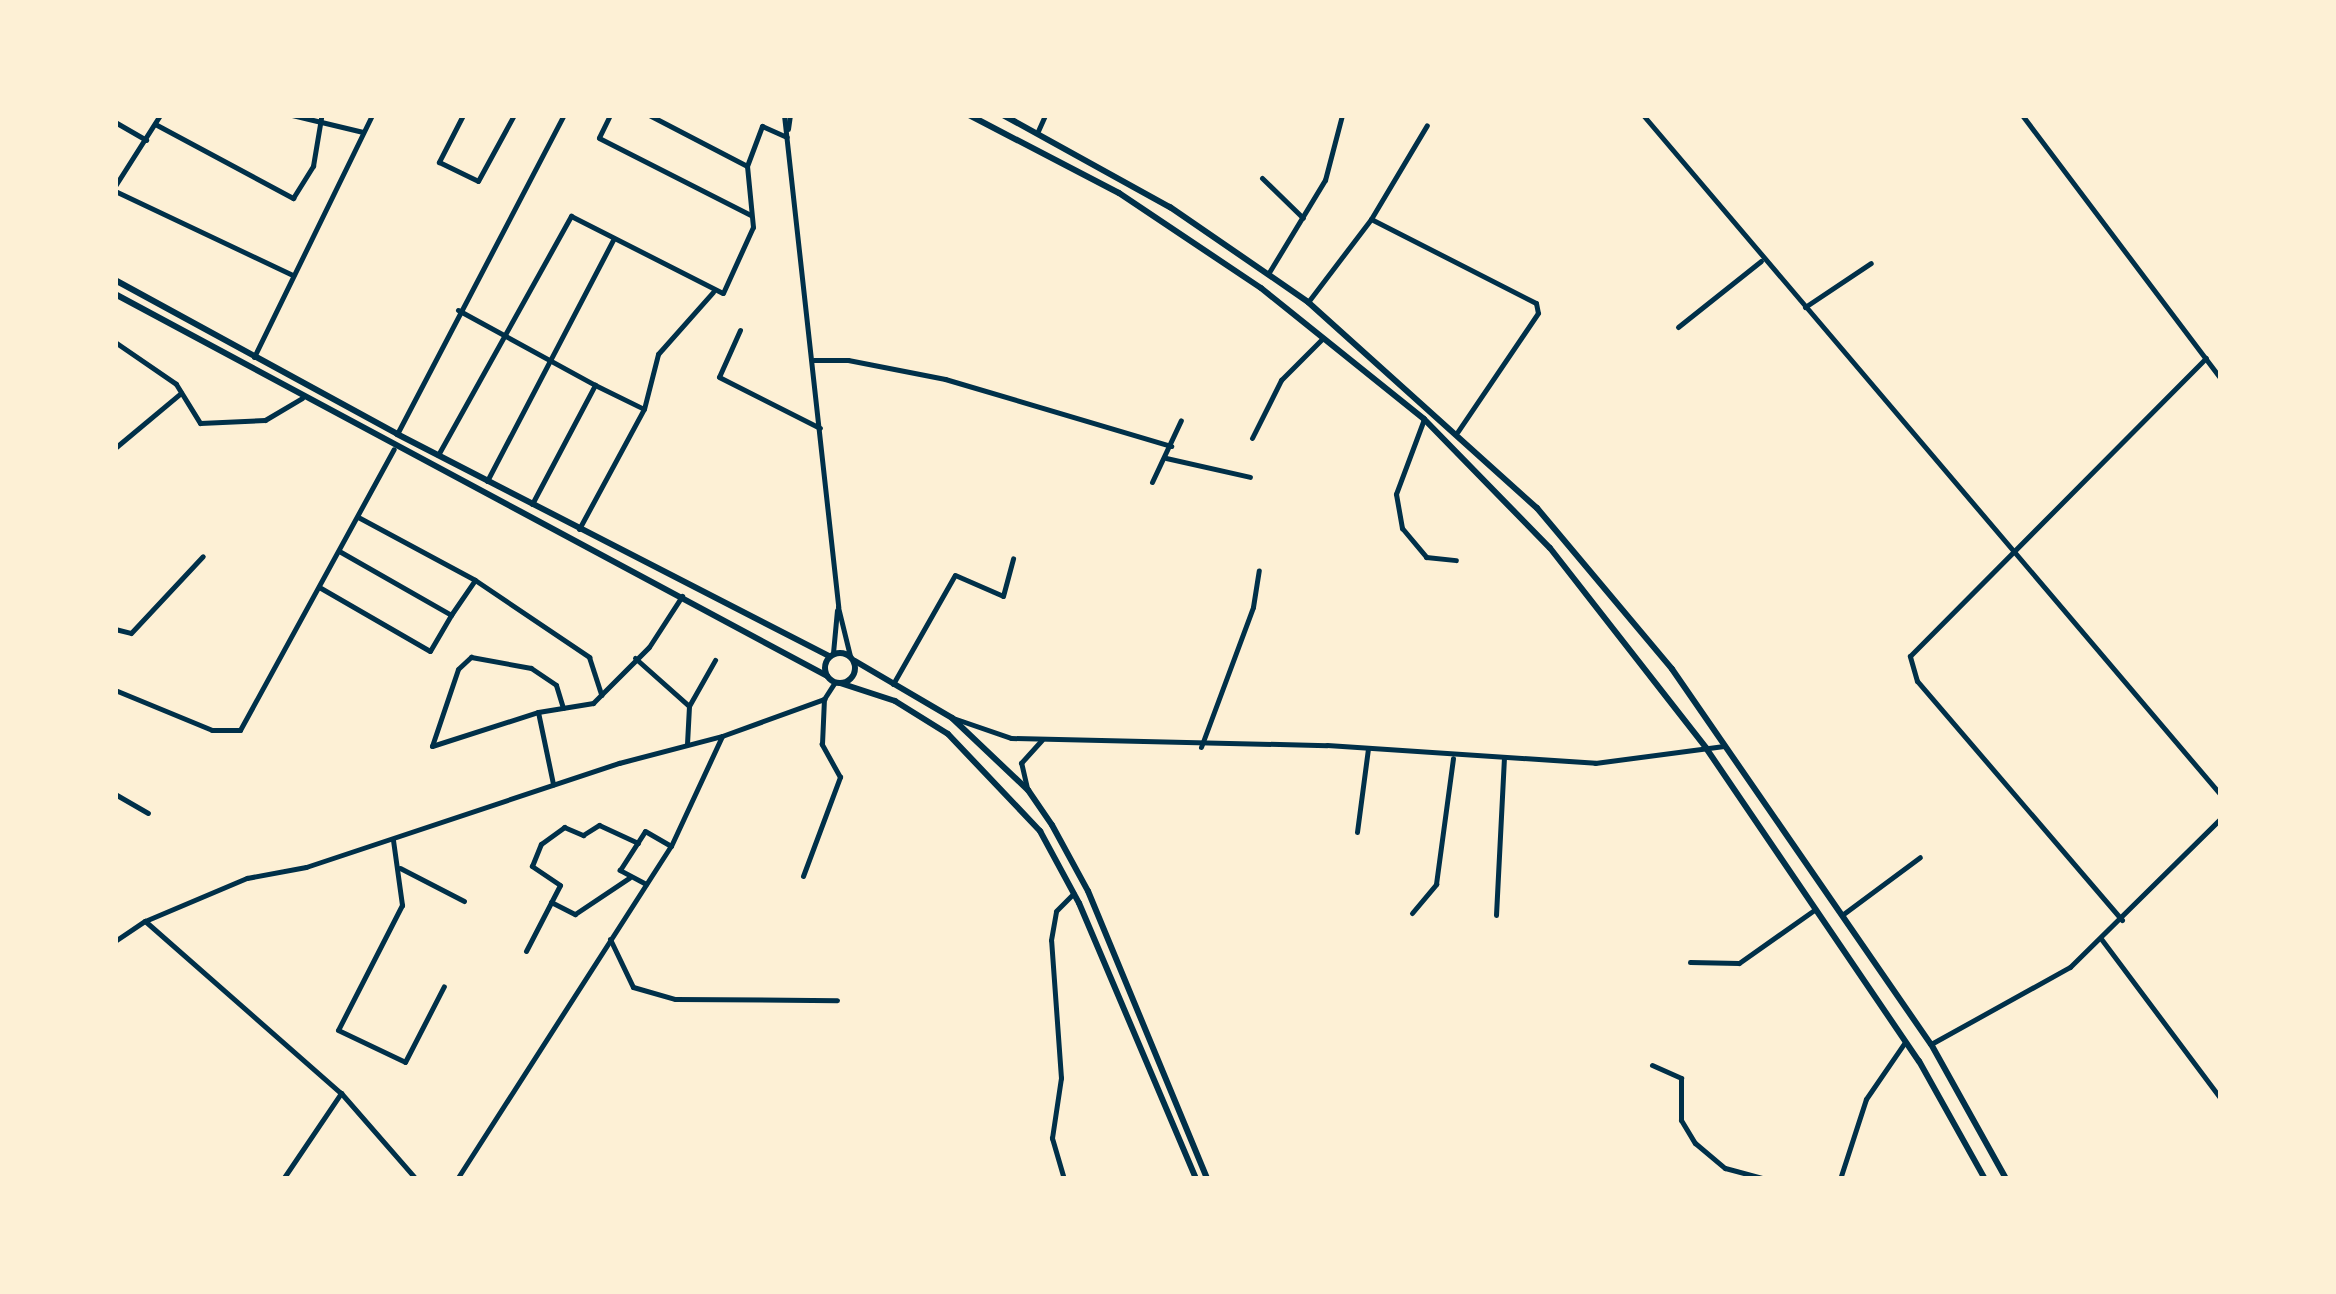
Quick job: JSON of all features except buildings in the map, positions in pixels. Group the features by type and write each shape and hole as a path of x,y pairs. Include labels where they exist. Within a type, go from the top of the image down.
{"main road":[{"path":"970,115 1182,230 1325,336 1424,419 1580,582 1706,748 1906,1042 1985,1179"},
{"path":"1003,115 1170,207 1308,302 1458,430 1570,544 1724,746 1931,1044 2006,1179"},
{"path":"115,280 487,482 831,655 853,659 952,718 1028,790 1088,892 1207,1179"},
{"path":"115,294 394,449 682,596 838,683 895,702 948,734 1022,806 1074,893 1196,1179"},
{"path":"827,676 831,655"},
{"path":"838,683 854,676 853,659"}],"street":[{"path":"160,115 115,189 293,275"},
{"path":"292,115 321,118 363,132"},
{"path":"254,357 372,115"},
{"path":"463,115 439,162 478,182 514,115"},
{"path":"397,434 458,310 564,115"},
{"path":"610,115 599,138 754,216"},
{"path":"649,115 747,166"},
{"path":"787,115 786,137 814,360 838,608 853,659"},
{"path":"1038,131 1045,115"},
{"path":"1268,274 1325,180 1342,115"},
{"path":"1643,115 1761,260 2221,795"},
{"path":"2022,115 2220,376"},
{"path":"155,124 293,198 314,166 321,118"},
{"path":"115,122 146,140"},
{"path":"438,455 571,216 714,291 723,292 754,216 746,199 747,166 762,126 786,137"},
{"path":"1308,302 1371,219 1427,126"},
{"path":"1262,178 1304,218"},
{"path":"1371,219 1536,303 1538,313 1458,430"},
{"path":"487,482 613,240"},
{"path":"1678,328 1761,260"},
{"path":"1805,307 1870,263"},
{"path":"579,529 644,409 658,354 685,316 714,291"},
{"path":"458,310 507,332 595,386 644,409"},
{"path":"740,330 718,377 820,428"},
{"path":"1252,438 1282,380 1325,336"},
{"path":"115,342 182,393 200,423 265,420 302,398"},
{"path":"2122,920 1911,672 1915,645 2016,554 2206,358"},
{"path":"814,360 944,379 1171,446"},
{"path":"532,504 595,386"},
{"path":"115,448 182,393"},
{"path":"1424,419 1396,494 1402,528 1426,557 1456,560"},
{"path":"1152,482 1181,420"},
{"path":"115,690 212,730 240,730 394,449"},
{"path":"1166,458 1250,477"},
{"path":"358,517 475,580 588,657 601,695"},
{"path":"339,551 451,615"},
{"path":"115,629 131,633 203,556"},
{"path":"893,684 955,574 1003,596 1014,558"},
{"path":"1201,747 1252,607 1259,570"},
{"path":"319,587 430,651 475,580"},
{"path":"563,708 556,685 531,668 471,657 458,669 432,746 538,712 563,708 601,695 682,596"},
{"path":"831,655 838,608"},
{"path":"634,658 689,706"},
{"path":"687,744 689,706 715,660"},
{"path":"115,941 145,921 246,878 393,840 553,784 722,736 824,699 838,683"},
{"path":"803,876 840,777 822,744 824,699"},
{"path":"538,712 553,784"},
{"path":"952,718 1011,738 1201,747 1368,749 1453,758 1595,764 1724,746"},
{"path":"457,1179 670,846 722,736"},
{"path":"1028,790 1021,763 1042,740"},
{"path":"1357,832 1368,749"},
{"path":"1412,913 1436,884 1453,758"},
{"path":"1496,915 1504,759"},
{"path":"115,794 148,812"},
{"path":"1931,1044 2032,993 2102,940 2221,818"},
{"path":"526,951 560,885 532,866 541,844 564,827 583,836 599,824 638,842"},
{"path":"646,884 620,870 645,831 670,846"},
{"path":"393,840 400,868 402,905 338,1030 405,1062 444,986"},
{"path":"1842,915 1920,856"},
{"path":"400,868 464,901"},
{"path":"551,902 575,914 630,877"},
{"path":"1064,1179 1052,1138 1062,1078 1052,923 1074,893"},
{"path":"1690,962 1739,963 1814,910"},
{"path":"145,921 341,1093 416,1179"},
{"path":"610,938 633,988 675,998 837,1000"},
{"path":"2102,940 2221,1099"},
{"path":"1840,1179 1866,1099 1906,1042"},
{"path":"1652,1065 1681,1078 1682,1120 1694,1143 1726,1168 1766,1179"},
{"path":"283,1179 341,1093"}]}
